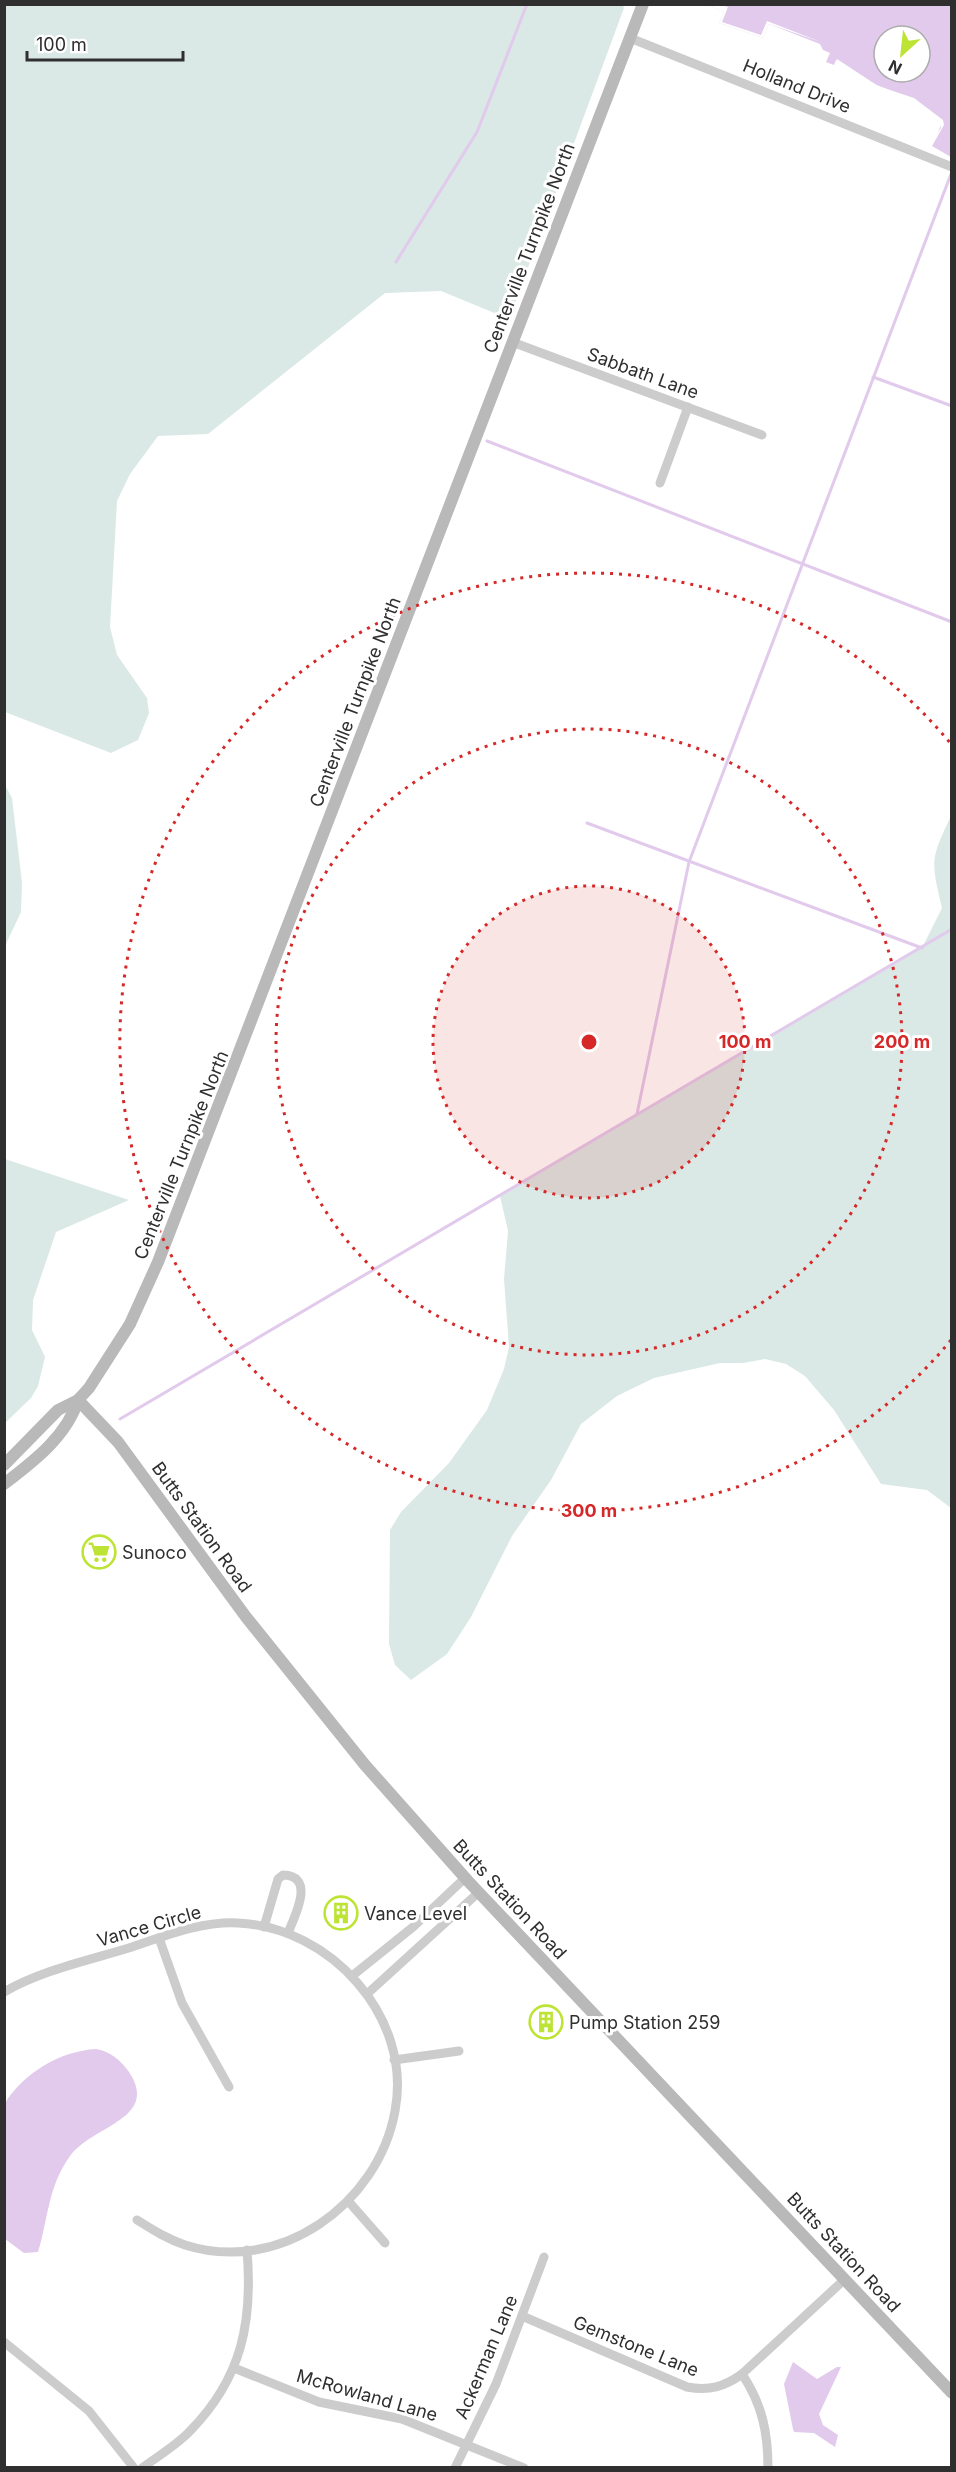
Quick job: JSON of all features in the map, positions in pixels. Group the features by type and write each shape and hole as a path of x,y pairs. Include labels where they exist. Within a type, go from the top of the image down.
{"main road":[{"name":"Centerville Turnpike North","path":"4,1484 63,1431 72,1420 78,1400 109,1360 130,1324 177,1218 643,4"},
{"name":"Centerville Turnpike North","path":"4,1465 58,1410 78,1400"},
{"name":"Butts Station Road","path":"78,1400 118,1442 197,1554 302,1689 465,1878 951,2392"}],"street":[{"name":"Holland Drive","path":"630,38 951,167"},
{"name":"Sabbath Lane","path":"512,342 762,435"},
{"path":"660,483 688,407"},
{"path":"264,1927 278,1879 283,1875 291,1875 301,1884 301,1893 288,1933"},
{"path":"352,1976 413,1927 465,1878"},
{"path":"367,1994 479,1892"},
{"name":"Vance Circle","path":"4,1992 28,1981 159,1938 204,1926 237,1923 288,1933 319,1949 352,1976 367,1994 388,2037 394,2060 397,2086 396,2110 374,2169 349,2202 324,2223 299,2236 267,2248 247,2250 210,2250 187,2246 167,2238 137,2220"},
{"path":"159,1938 182,2003 229,2087"},
{"path":"394,2060 459,2051"},
{"path":"349,2202 385,2244"},
{"path":"142,2468 189,2433 209,2409 234,2368 249,2313 247,2250"},
{"name":"Ackerman Lane","path":"454,2468 496,2384 544,2257"},
{"name":"Gemstone Lane","path":"522,2316 687,2387 713,2389 742,2374 845,2279"},
{"path":"4,2342 88,2411 134,2468"},
{"name":"McRowland Lane","path":"234,2368 319,2402 402,2419 524,2468"},
{"path":"742,2374 754,2392 763,2415 768,2468"}],"shaded area":[{"path":"622,4 624,8 509,319 441,291 385,293 208,434 158,436 130,474 117,501 110,627 117,655 147,698 149,713 138,740 111,753 5,712 5,5"},
{"path":"707,5 951,5 951,158 931,148 943,121 915,100 874,84 932,84 932,24 872,24 872,83 836,60 834,65 826,62 830,53 823,50 820,44 769,24 763,38 719,23 724,12"},
{"path":"5,785 12,798 22,883 21,912 5,946"},
{"path":"951,816 951,1508 927,1490 881,1484 834,1410 805,1376 786,1364 765,1359 743,1363 720,1363 654,1378 617,1396 581,1424 551,1480 512,1536 471,1617 447,1654 411,1680 395,1665 389,1644 390,1530 401,1512 449,1463 487,1410 504,1369 509,1347 504,1279 508,1231 500,1196 922,948 942,908 934,861 939,842"},
{"path":"5,1159 129,1200 56,1232 33,1300 32,1330 45,1357 38,1386 31,1398 5,1423"},
{"path":"96,2049 110,2054 126,2068 136,2088 136,2101 130,2111 120,2120 80,2145 70,2156 53,2191 38,2252 24,2253 5,2239 5,2103 22,2082 44,2066 69,2054"},
{"path":"793,2362 817,2379 841,2367 819,2414 823,2425 838,2435 835,2447 814,2433 794,2432 784,2384"}],"pier":[{"path":"704,4 728,7 722,22 761,35 767,21 821,42 769,24 763,38 719,23 724,12"},
{"path":"837,59 872,84 914,98 943,120 944,125 932,146 951,157 951,161 931,149 930,144 941,128 941,121 914,101 875,87 836,61"}],"waterway":[{"path":"396,262 477,132 527,4"},
{"path":"637,1114 689,862 951,174"},
{"path":"873,377 952,406"},
{"path":"487,441 952,622"},
{"path":"587,823 922,948"},
{"path":"120,1419 952,929"}],"place":[{"name":"Sunoco","path":"99,1552"},
{"name":"Vance Level","path":"341,1913"},
{"name":"Pump Station 259","path":"546,2022"}]}
